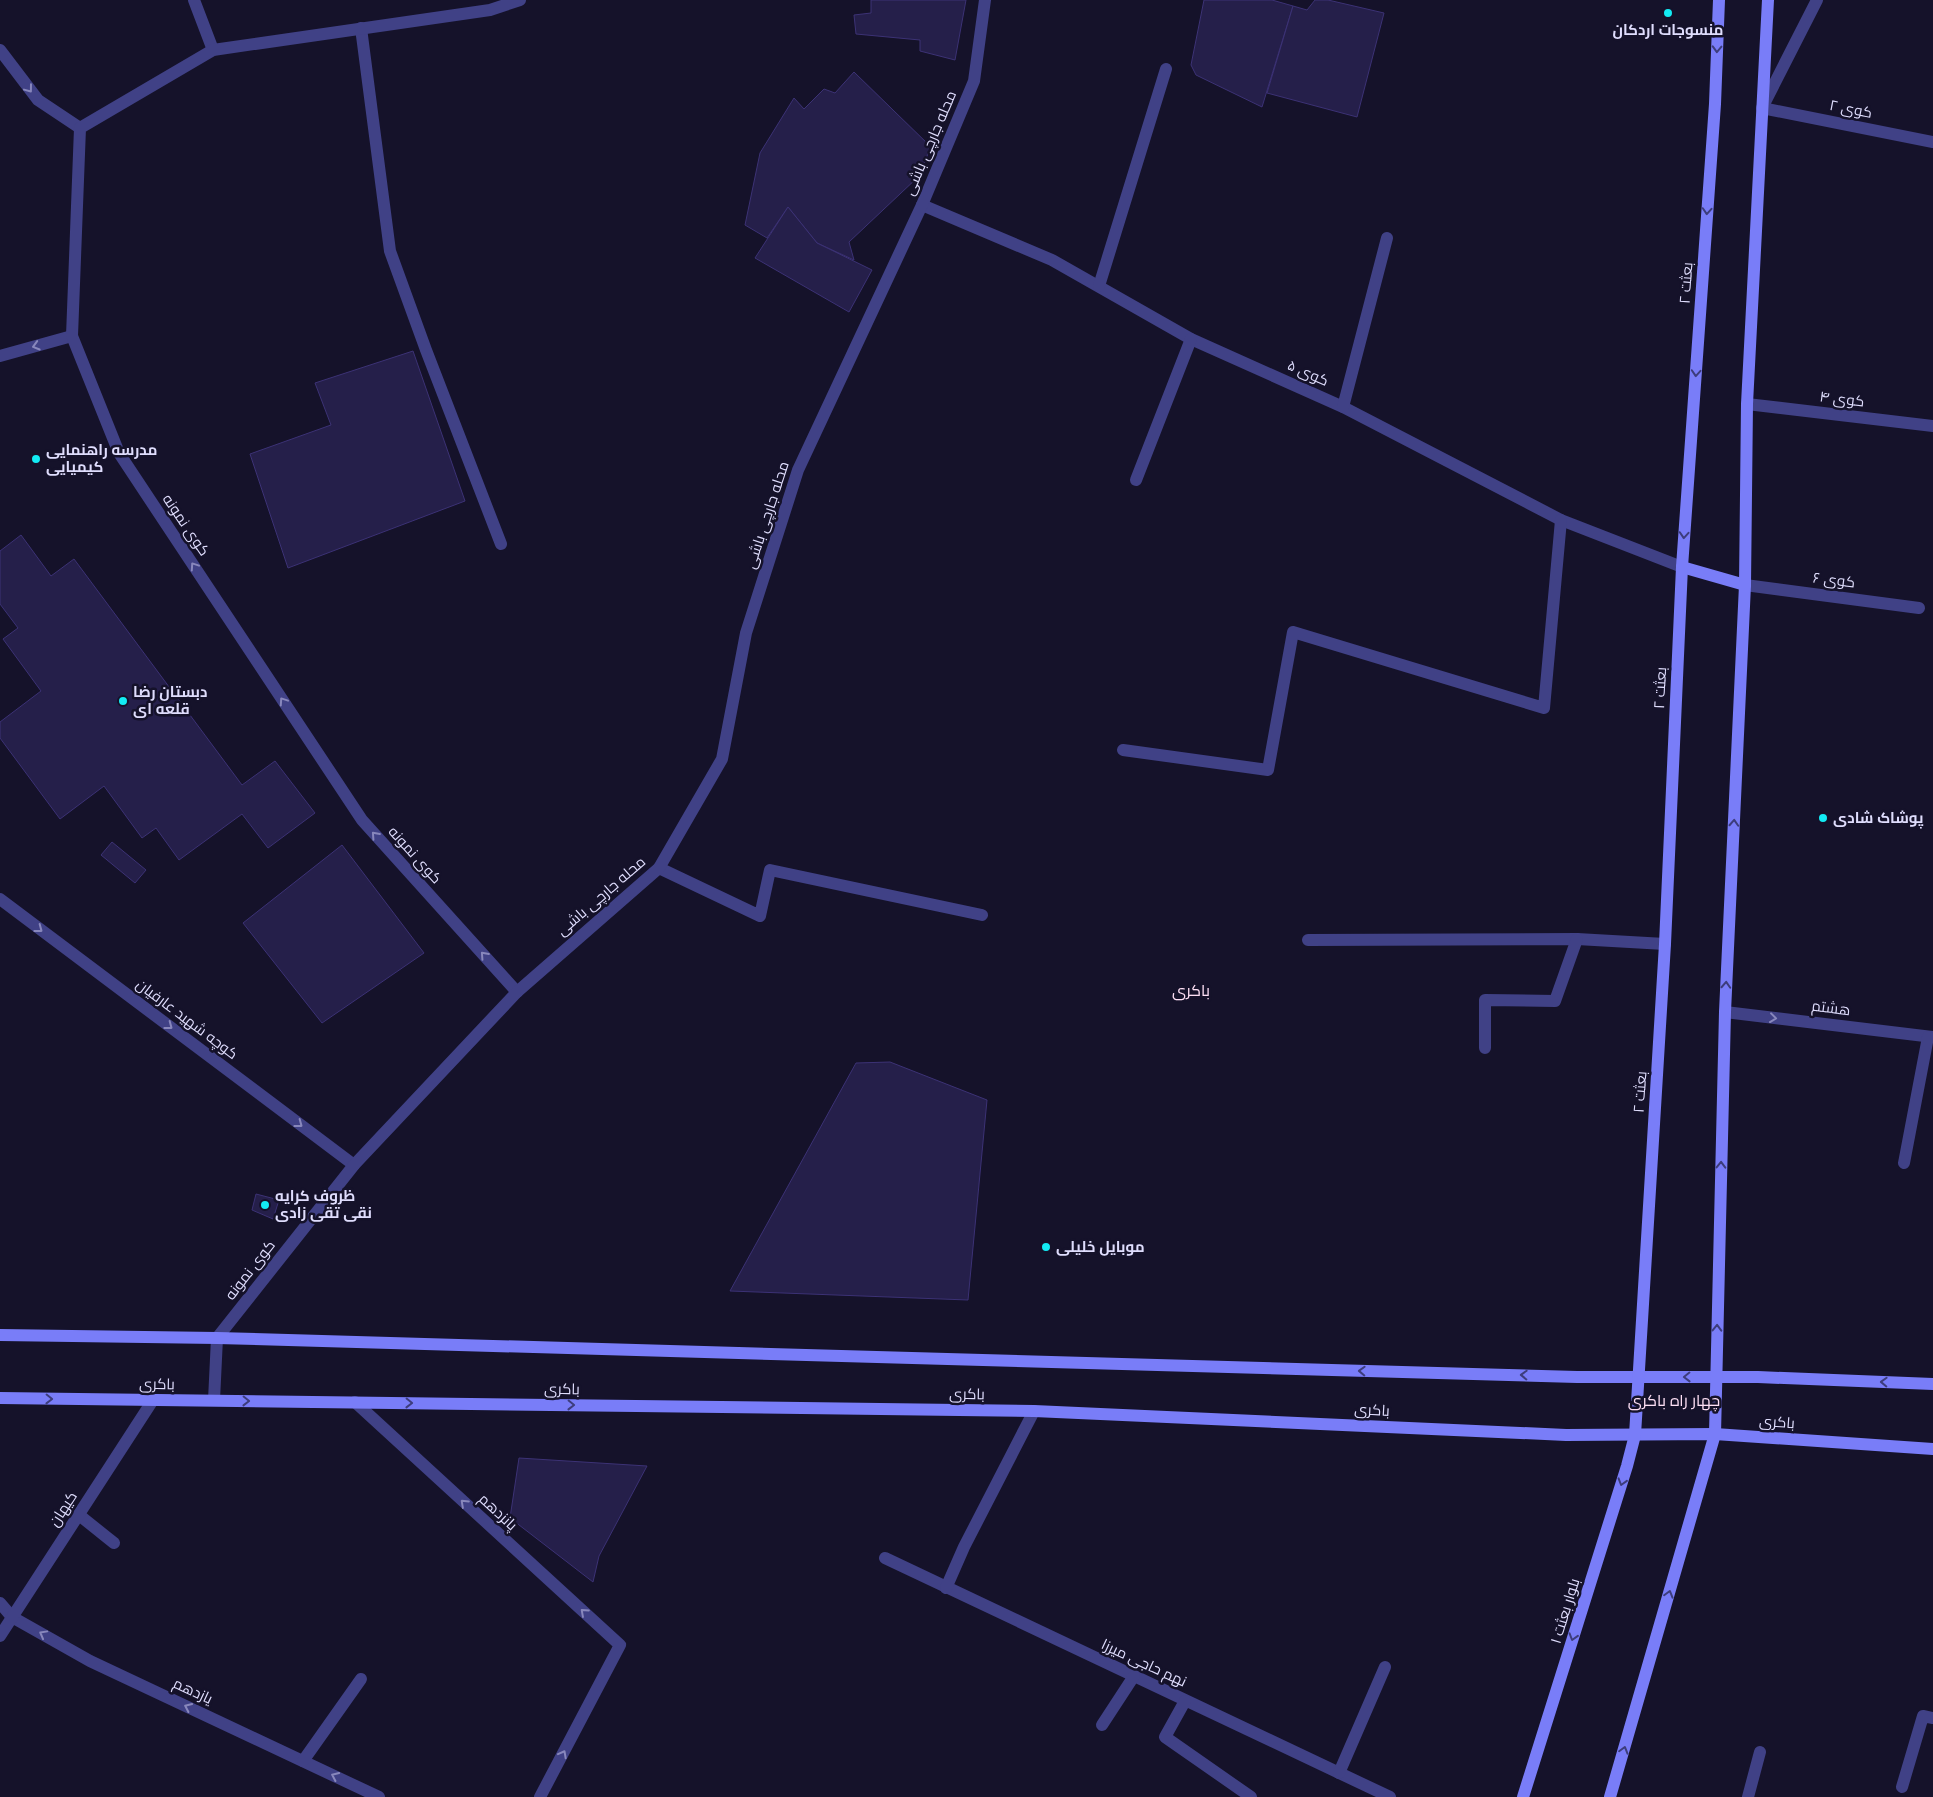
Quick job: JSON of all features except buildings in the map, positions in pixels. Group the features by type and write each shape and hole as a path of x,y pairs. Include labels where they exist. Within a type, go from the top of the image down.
{"main road":[{"name":"بعثت ۲","path":"1635,1435 1665,944 1682,567 1715,104 1719,0"},
{"path":"1610,1797 1715,1434 1725,1012 1745,585 1747,404 1768,0"},
{"path":"1682,567 1745,585"},
{"path":"0,1335 217,1338 1567,1377 1716,1376 1933,1384"},
{"name":"باکری","path":"0,1398 1034,1411 1566,1435 1715,1434 1933,1449"},
{"name":"بلوار بعثت ۱","path":"1523,1797 1624,1476 1635,1435"}],"street":[{"path":"194,0 213,50"},
{"path":"80,128 213,50 361,28 520,0"},
{"name":"محله جارچی باشی","path":"517,992 659,868 722,759 746,633 798,470 922,205 974,81 985,0"},
{"path":"1762,108 1817,0"},
{"path":"361,28 390,251 426,350 502,544"},
{"path":"0,50 38,100 80,128"},
{"path":"1099,286 1166,70"},
{"name":"کوی ۲","path":"1762,108 1933,142"},
{"path":"0,356 72,336 80,128"},
{"name":"کوی ۵","path":"922,205 1052,260 1191,339 1343,407 1561,520 1682,567"},
{"path":"1343,407 1387,238"},
{"name":"کوی نمونه","path":"72,336 119,452 362,820 517,992 354,1165 217,1338"},
{"path":"1136,480 1191,339"},
{"name":"کوی ۴","path":"1747,404 1933,426"},
{"path":"1123,750 1268,770 1293,632 1544,708 1561,520"},
{"name":"کوی ۶","path":"1745,585 1919,608"},
{"path":"659,868 760,916 770,870 982,915"},
{"name":"کوچه شهید عارفیان","path":"0,899 354,1165"},
{"path":"1308,940 1576,939 1665,944"},
{"path":"1485,1048 1485,1000 1555,1001 1576,939"},
{"name":"هشتم","path":"1725,1012 1931,1037"},
{"path":"1904,1164 1931,1037"},
{"path":"214,1400 217,1338"},
{"name":"کیهان","path":"0,1636 153,1400"},
{"name":"پانزدهم","path":"355,1402 620,1645 540,1797"},
{"path":"946,1588 964,1547 1034,1411"},
{"path":"78,1515 114,1543"},
{"name":"نهم حاجی میرزا","path":"885,1558 1390,1797"},
{"name":"یازدهم","path":"0,1603 12,1617 90,1661 379,1797"},
{"path":"1338,1773 1385,1667"},
{"path":"1102,1725 1134,1676"},
{"path":"303,1761 361,1679"},
{"path":"1185,1700 1165,1737 1251,1797"},
{"path":"1902,1787 1924,1716 1933,1718"},
{"path":"1748,1797 1760,1752"}],"place":[{"name":"منسوجات اردکان","path":"1668,13"},
{"name":"مدرسه راهنمایی کیمیایی","path":"36,459"},
{"name":"دبستان رضا قلعه ای","path":"123,701"},
{"name":"پوشاک شادی","path":"1823,818"},
{"name":"ظروف کرایه نقی تقی زادی","path":"265,1205"},
{"name":"موبایل خلیلی","path":"1046,1247"}],"district":[{"name":"باکری","path":"1191,990"},
{"name":"چهار راه باکری","path":"1674,1400"}]}
